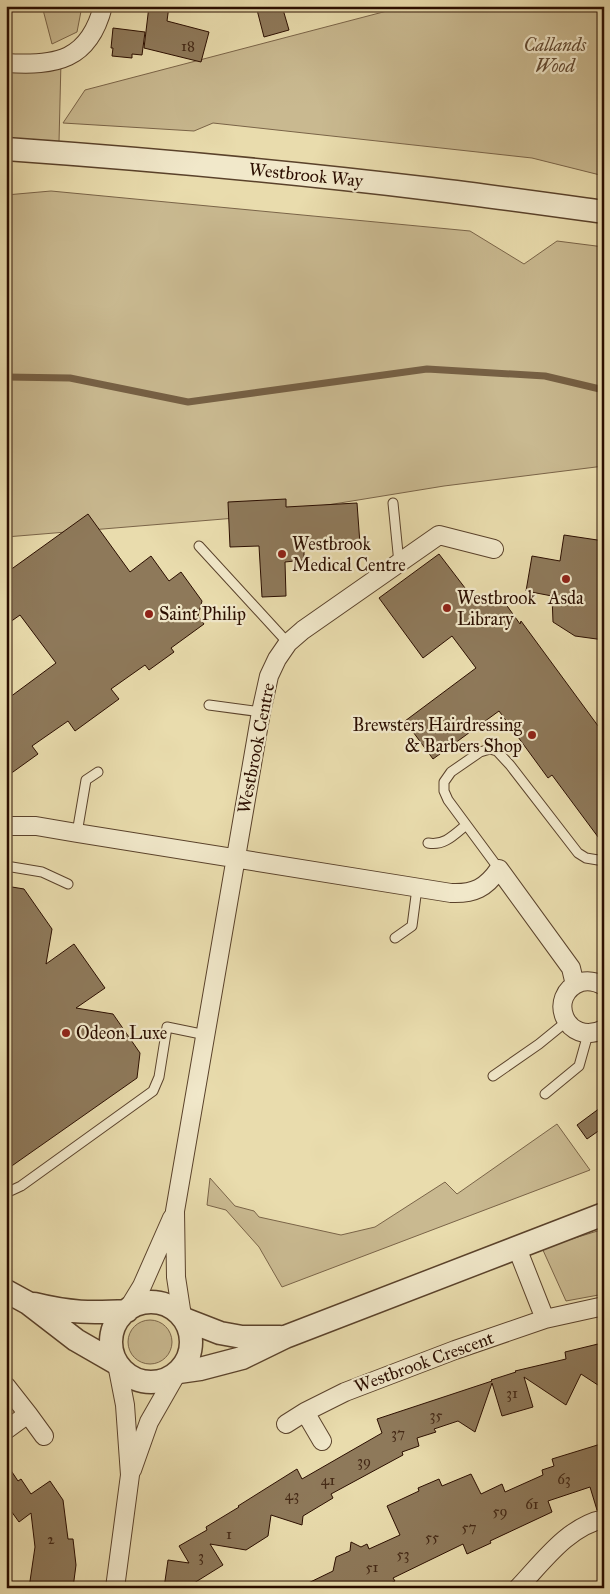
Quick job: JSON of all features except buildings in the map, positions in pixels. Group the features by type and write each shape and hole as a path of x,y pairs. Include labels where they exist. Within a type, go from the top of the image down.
{"street":[{"path":"6,63 48,64 62,60 76,52 94,31 102,6"},
{"name":"Westbrook Way","path":"6,149 251,169 431,189 604,212"},
{"name":"Westbrook Centre","path":"183,1318 176,1277 175,1211 235,859 269,676 277,659 288,643 303,630 439,535 494,549"},
{"path":"6,826 36,826 451,893 469,893 483,886 493,878 499,869 571,968 575,985"},
{"path":"596,1031 580,1032 572,1028 566,1022 562,1005 564,997 575,985 584,981 593,981 604,986"},
{"name":"Westbrook Centre","path":"128,1310 142,1286 175,1211"},
{"path":"6,1291 28,1303 76,1340 117,1363 126,1374 138,1380 152,1383 165,1380 178,1373 242,1358 284,1337 604,1214"},
{"path":"517,1248 545,1318"},
{"path":"115,1588 130,1475 125,1405 117,1363 112,1352 112,1335 119,1319 128,1310 139,1304 150,1302 172,1308 183,1318 189,1329 192,1341 186,1363 149,1422 130,1475"},
{"path":"28,1303 57,1310 85,1313 128,1310"},
{"name":"Westbrook Crescent","path":"286,1424 345,1392 455,1350 545,1318 604,1306"},
{"path":"183,1318 220,1333 242,1337 284,1337"},
{"path":"6,1386 44,1436"},
{"path":"306,1412 322,1441"},
{"path":"6,1430 28,1414"},
{"path":"518,1588 569,1537 584,1526 604,1519"}],"lane":[{"path":"393,503 399,563"},
{"path":"199,546 288,643"},
{"path":"209,705 261,712"},
{"path":"499,869 444,792 444,782 451,772 480,752 490,749 497,751 510,765 578,853 592,860 604,861"},
{"path":"77,833 86,780 98,772"},
{"path":"428,843 437,845 452,837 466,825"},
{"path":"6,866 42,872 68,884"},
{"path":"394,938 412,926 417,888"},
{"path":"493,1076 539,1044 566,1022"},
{"path":"6,1193 21,1186 153,1091 158,1077 167,1028 206,1035"},
{"path":"545,1094 579,1066 596,1031"}],"green space":[{"path":"42,6 82,6 77,32 52,44"},
{"name":"Callands Wood","path":"406,6 604,6 604,176 532,158 213,123 194,131 63,123 85,90"},
{"path":"6,59 61,61 59,142 6,140"},
{"path":"51,191 470,231 524,264 557,241 604,247 604,466 444,486 260,516 6,537 6,195"},
{"path":"557,1124 590,1170 282,1287 259,1247 226,1210 207,1205 210,1178 235,1206 254,1211 259,1217 341,1235 375,1227 445,1182 457,1194"},
{"path":"604,1229 604,1294 566,1301 542,1248"},
{"path":"154,1320 166,1326 171,1333 171,1351 166,1358 159,1363 146,1364 134,1358 129,1351 128,1338 134,1326 141,1321"}],"waterway":[{"path":"6,377 70,378 188,402 427,369 545,376 604,390"}],"place":[{"name":"Westbrook Medical Centre","path":"282,554"},
{"name":"Asda","path":"566,579"},
{"name":"Westbrook Library","path":"447,608"},
{"name":"Saint Philip","path":"149,614"},
{"name":"Brewsters Hairdressing & Barbers Shop","path":"532,735"},
{"name":"Odeon Luxe","path":"66,1033"}]}
